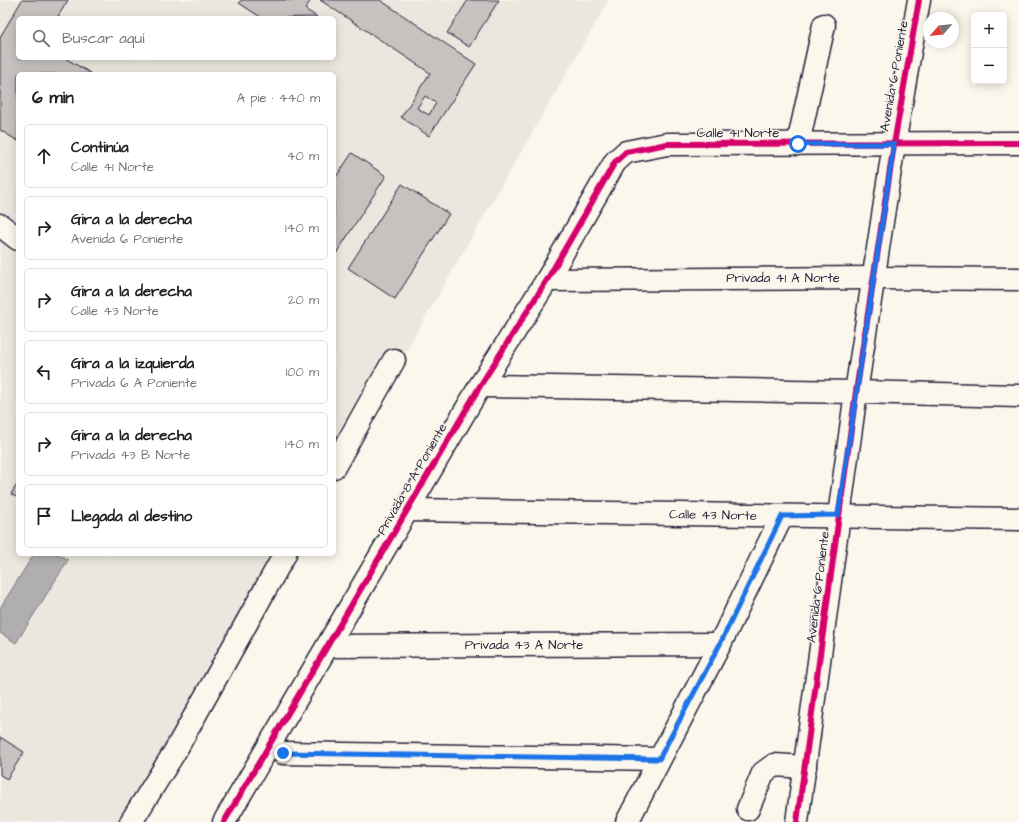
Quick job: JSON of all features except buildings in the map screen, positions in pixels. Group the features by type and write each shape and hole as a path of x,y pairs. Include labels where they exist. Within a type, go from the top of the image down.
{"street":[{"name":"Avenida 6 Poniente","path":"797,822 856,392 894,144 919,0"},
{"path":"798,144 824,25"},
{"name":"Calle 41 Norte","path":"626,152 666,144 1019,143"},
{"name":"Privada 8 A Poniente","path":"224,822 480,386 547,280 614,162 626,152"},
{"path":"0,225 16,237"},
{"name":"Privada 41 A Norte","path":"547,280 873,278 1019,279"},
{"path":"336,463 394,360"},
{"path":"480,386 1019,396"},
{"name":"Calle 43 Norte","path":"407,510 782,516 838,515 1019,519"},
{"path":"627,822 720,644 782,516"},
{"path":"131,822 174,753 285,556"},
{"name":"Privada 43 A Norte","path":"328,646 720,644"},
{"path":"283,753 659,759"},
{"path":"748,809 763,773 774,765 805,767"}],"shaded area":[{"path":"0,0 609,0 336,472 336,72 16,72 16,556 287,556 133,822 0,822"},
{"path":"33,556 62,556 68,560 16,643 0,633 0,608"}],"cycle path":[{"path":"797,822 856,392 894,144 919,0"},
{"path":"224,822 480,386 547,280 615,162 626,152 667,144 1019,143"}],"route":[{"path":"283,753 659,759 720,644 782,516 838,515 894,144 798,144"}]}
